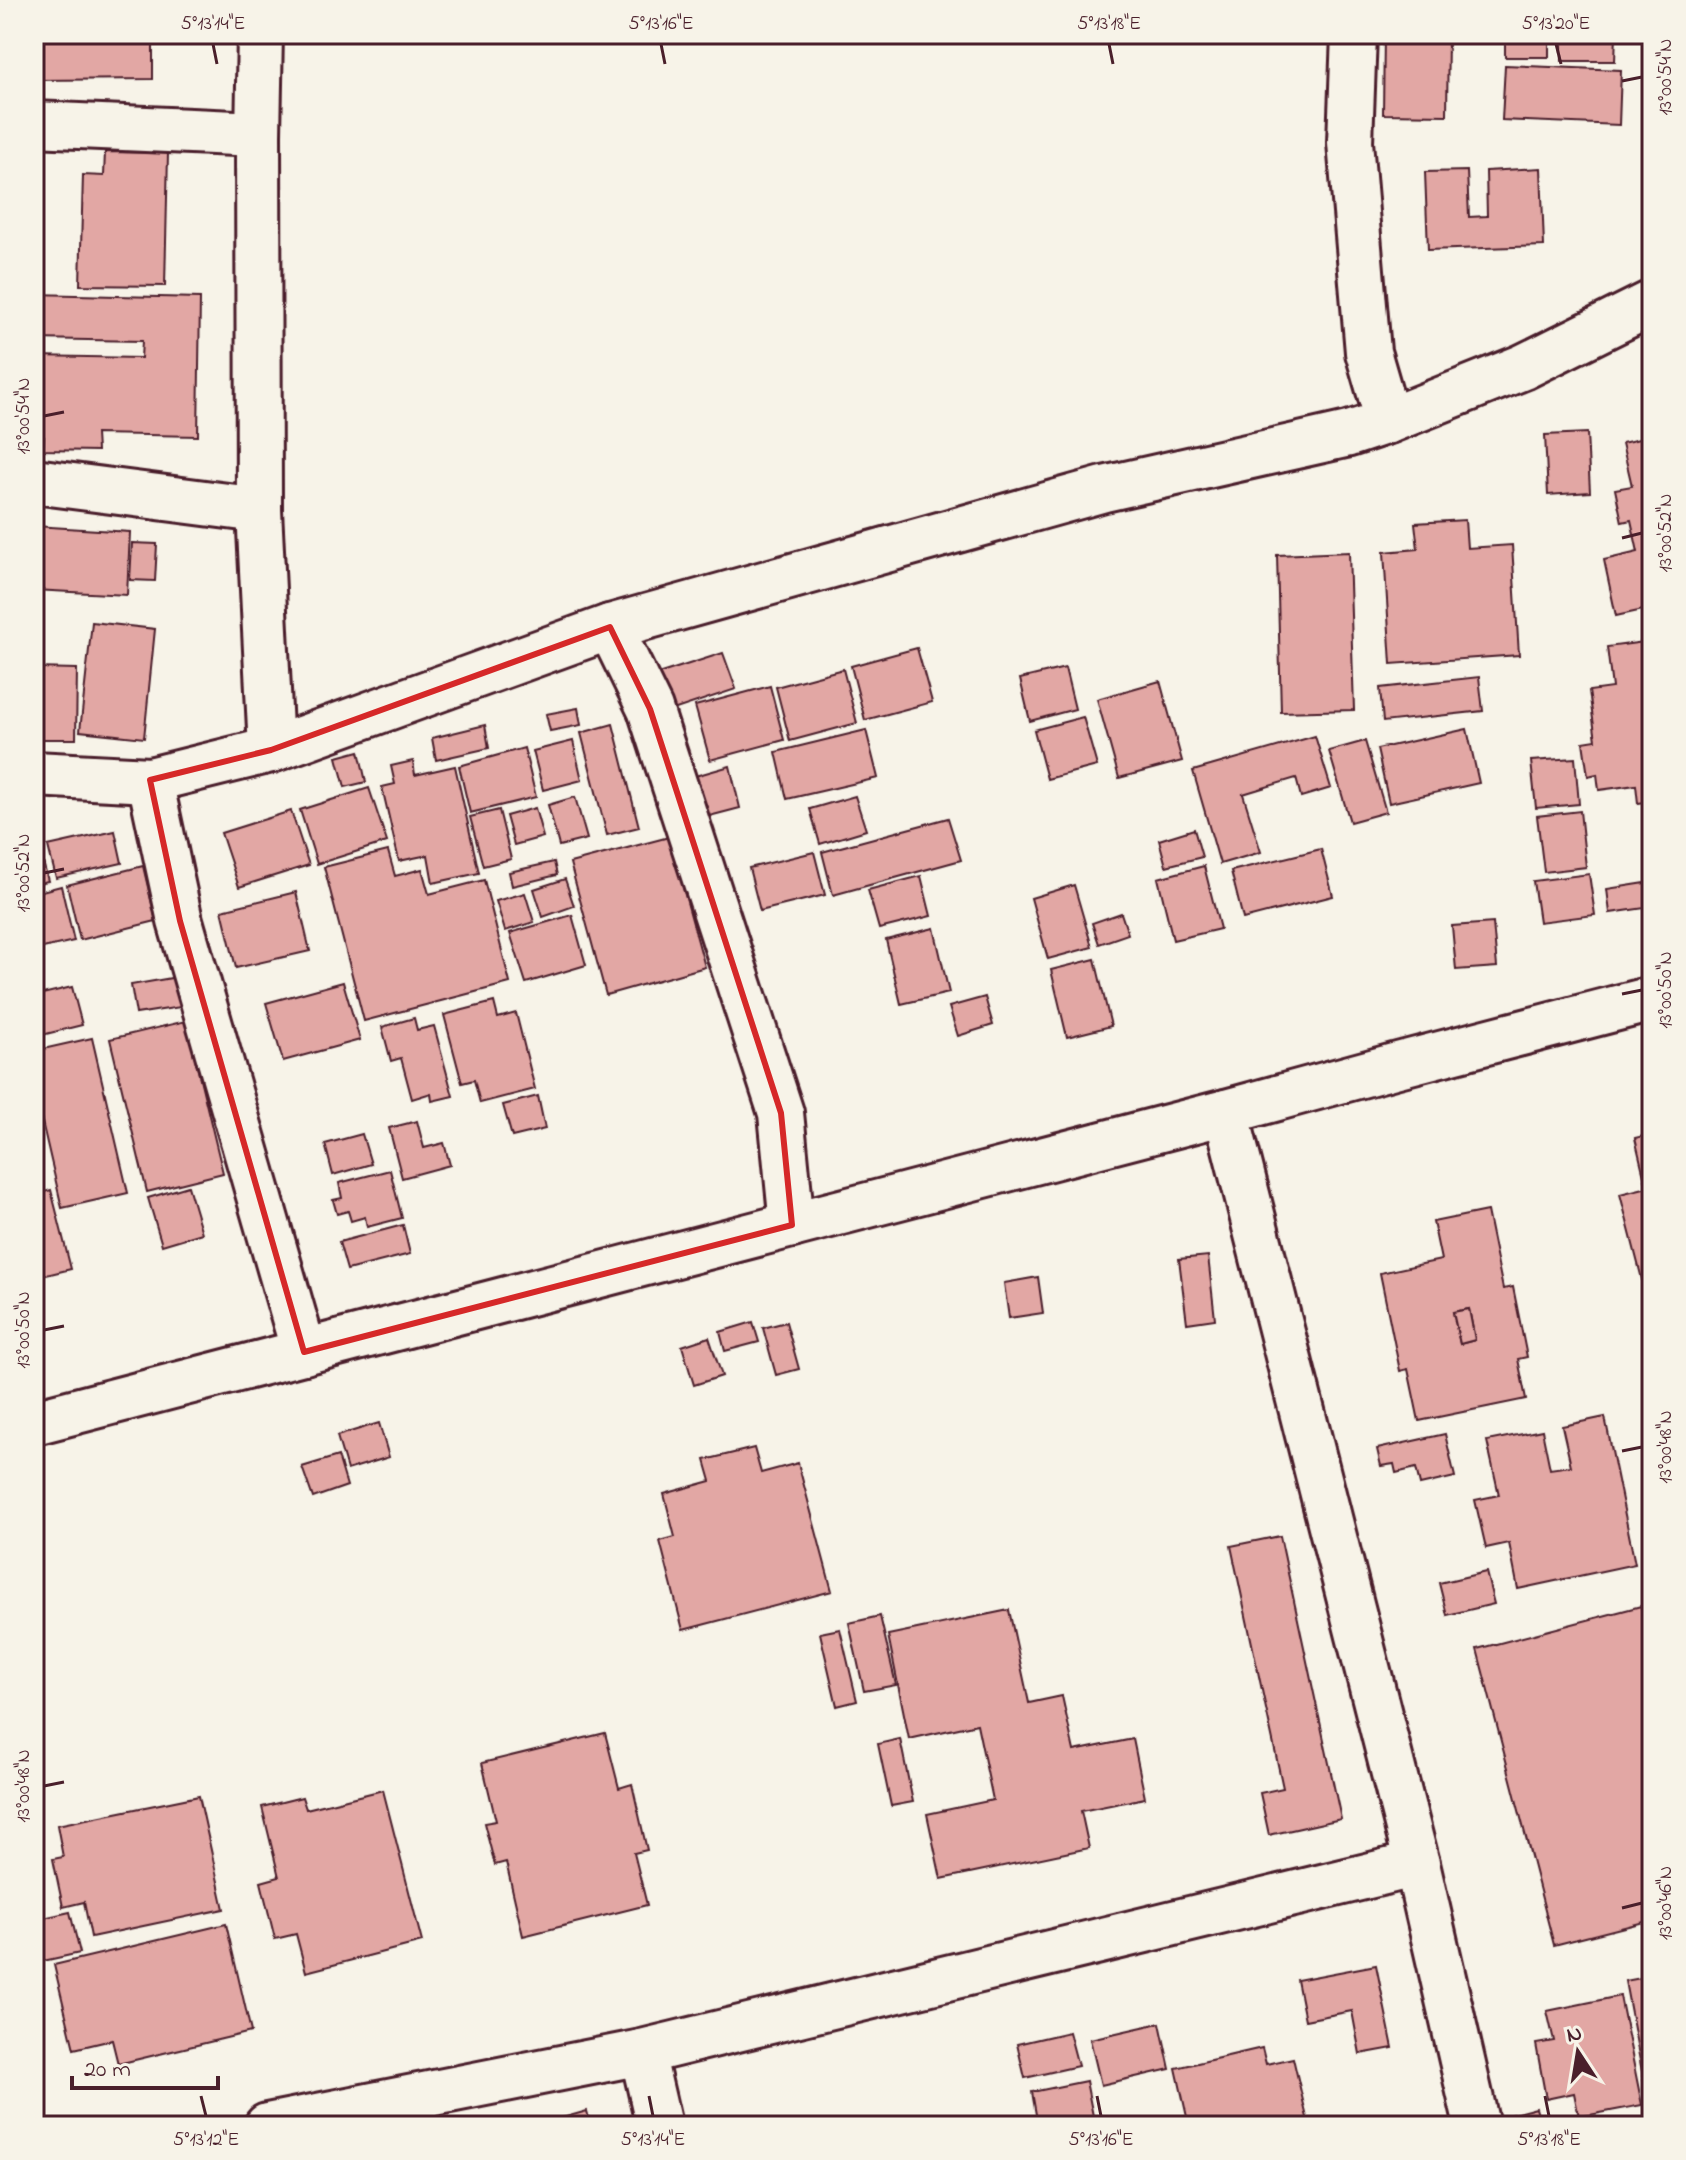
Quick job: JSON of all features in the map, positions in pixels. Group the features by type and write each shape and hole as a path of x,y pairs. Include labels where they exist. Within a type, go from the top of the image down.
{"street":[{"path":"260,34 259,510 271,750"},
{"path":"1354,34 1350,142 1366,337 1388,421"},
{"path":"34,124 258,134"},
{"path":"34,774 150,780 271,750 610,627 1104,489 1349,434 1523,367 1652,303"},
{"path":"34,481 259,510"},
{"path":"610,627 650,709 781,1113 792,1225"},
{"path":"150,780 180,921 304,1352"},
{"path":"34,1422 1652,999"},
{"path":"1226,1112 1417,1864 1477,2126"},
{"path":"267,2126 642,2052 1417,1864"},
{"path":"642,2052 659,2126"}],"highlighted area":[{"path":"610,627 650,709 781,1113 792,1225 304,1352 180,921 150,780 271,750"}],"building":[{"path":"34,34 153,34 153,79 34,80"},
{"path":"1384,34 1448,34 1447,115 1383,114"},
{"path":"1505,34 1549,34 1549,57 1505,57"},
{"path":"1562,34 1616,34 1615,61 1562,61"},
{"path":"1505,65 1621,70 1619,125 1502,120"},
{"path":"105,152 168,153 165,286 80,285 83,175 104,176"},
{"path":"1541,168 1544,246 1428,250 1425,172 1467,171 1469,217 1487,216 1486,171"},
{"path":"34,294 200,298 198,436 96,434 97,451 43,450 44,437 34,437 34,356 141,358 142,341 34,339"},
{"path":"1587,433 1590,492 1548,495 1545,435"},
{"path":"1652,436 1652,608 1616,616 1604,560 1638,552 1631,520 1622,522 1615,489 1632,486 1622,443"},
{"path":"1465,520 1467,548 1512,545 1519,655 1391,664 1384,552 1418,549 1415,523"},
{"path":"34,526 130,532 127,595 34,590"},
{"path":"132,543 157,544 155,581 130,580"},
{"path":"1349,552 1354,710 1281,712 1277,555"},
{"path":"92,622 155,629 144,738 80,731"},
{"path":"1652,641 1652,687 1643,689 1652,727 1652,801 1638,803 1636,785 1599,790 1597,774 1588,776 1583,742 1596,740 1589,691 1612,688 1607,647"},
{"path":"917,648 932,702 865,720 851,666"},
{"path":"723,653 736,689 670,711 658,674"},
{"path":"34,668 77,669 76,739 34,739"},
{"path":"1065,668 1075,709 1030,721 1020,679"},
{"path":"843,669 857,723 790,741 776,687"},
{"path":"1479,677 1483,711 1383,722 1380,688"},
{"path":"1160,681 1182,761 1119,778 1097,699"},
{"path":"770,686 784,740 710,760 695,706"},
{"path":"1652,687 1652,727 1650,728 1643,689"},
{"path":"578,708 581,725 550,731 546,714"},
{"path":"1083,717 1097,766 1047,779 1034,730"},
{"path":"613,724 639,827 607,835 581,733"},
{"path":"485,725 489,748 436,760 432,738"},
{"path":"1467,729 1479,783 1389,803 1377,749"},
{"path":"866,730 878,778 787,799 776,752"},
{"path":"1315,736 1331,788 1301,797 1296,778 1243,794 1261,852 1220,864 1193,771"},
{"path":"573,741 582,780 543,790 533,751"},
{"path":"1365,741 1386,812 1350,822 1329,751"},
{"path":"524,748 536,797 470,813 459,766"},
{"path":"359,751 366,782 345,787 337,757"},
{"path":"1575,758 1579,804 1536,808 1531,761"},
{"path":"413,761 415,775 455,766 479,873 433,883 428,855 399,861 382,787 395,784 391,766"},
{"path":"730,766 740,808 698,819 688,778"},
{"path":"369,788 387,842 317,864 300,810"},
{"path":"855,796 866,830 820,844 810,809"},
{"path":"575,797 587,839 559,846 548,805"},
{"path":"535,808 543,837 514,845 506,816"},
{"path":"499,810 511,859 483,866 470,817"},
{"path":"291,811 309,865 239,887 221,833"},
{"path":"1580,811 1586,867 1544,872 1537,816"},
{"path":"948,818 961,860 833,895 822,852"},
{"path":"1194,829 1202,857 1166,866 1159,840"},
{"path":"115,831 122,863 56,878 48,846"},
{"path":"669,837 705,967 606,995 570,863"},
{"path":"1321,849 1333,896 1243,919 1231,871"},
{"path":"40,850 48,881 34,884 34,851"},
{"path":"388,851 395,876 422,869 429,894 484,880 510,983 364,1021 324,867"},
{"path":"814,852 825,895 760,911 749,868"},
{"path":"554,862 557,875 512,886 509,872"},
{"path":"143,866 156,921 80,940 67,885"},
{"path":"1204,866 1220,929 1173,940 1158,878"},
{"path":"1589,874 1595,915 1539,922 1533,881"},
{"path":"921,876 931,916 879,929 868,890"},
{"path":"565,879 574,906 543,917 534,889"},
{"path":"1652,882 1652,907 1610,913 1607,889"},
{"path":"1074,885 1092,947 1048,959 1031,898"},
{"path":"61,886 74,941 34,950 34,893"},
{"path":"296,892 310,951 236,968 222,910"},
{"path":"525,893 534,922 505,931 496,901"},
{"path":"1121,913 1128,934 1099,944 1092,923"},
{"path":"572,915 586,965 526,983 510,933"},
{"path":"1493,923 1497,967 1456,970 1452,926"},
{"path":"934,928 949,993 901,1004 886,940"},
{"path":"1095,959 1111,1026 1067,1037 1051,970"},
{"path":"183,976 187,1006 136,1014 131,985"},
{"path":"343,982 360,1040 283,1061 266,1003"},
{"path":"72,987 82,1025 34,1037 34,996"},
{"path":"985,997 993,1025 958,1036 949,1007"},
{"path":"494,1002 498,1018 516,1013 535,1089 480,1103 474,1080 462,1083 444,1015"},
{"path":"414,1018 417,1030 434,1026 453,1096 432,1101 431,1093 412,1099 401,1058 391,1061 382,1027"},
{"path":"186,1021 223,1173 147,1192 110,1039"},
{"path":"92,1038 128,1193 62,1208 34,1087 34,1051"},
{"path":"538,1096 545,1129 512,1137 503,1105"},
{"path":"417,1121 424,1148 444,1143 450,1165 402,1178 389,1128"},
{"path":"362,1134 371,1164 333,1175 325,1144"},
{"path":"1652,1134 1652,1178 1645,1180 1635,1138"},
{"path":"390,1170 402,1218 367,1227 365,1217 351,1221 348,1211 337,1214 333,1200 342,1198 339,1183"},
{"path":"188,1186 202,1233 162,1245 148,1198"},
{"path":"1652,1186 1652,1318 1620,1194"},
{"path":"51,1190 71,1269 34,1278 34,1195"},
{"path":"1487,1211 1503,1289 1513,1287 1527,1357 1518,1359 1526,1399 1419,1421 1408,1369 1400,1371 1380,1273 1441,1260 1433,1222","holes":["1469,1309 1475,1340 1460,1344 1453,1312"]},
{"path":"403,1225 410,1254 347,1270 339,1242"},
{"path":"1208,1256 1215,1319 1187,1323 1179,1259"},
{"path":"1038,1277 1043,1313 1009,1318 1004,1283"},
{"path":"1469,1309 1475,1340 1460,1344 1453,1312"},
{"path":"753,1322 759,1342 725,1351 720,1332"},
{"path":"786,1322 799,1369 776,1375 763,1328"},
{"path":"709,1337 722,1376 694,1385 682,1346"},
{"path":"1605,1417 1635,1564 1518,1589 1509,1543 1486,1548 1475,1500 1499,1495 1487,1441 1542,1430 1550,1469 1571,1466 1562,1426"},
{"path":"379,1423 389,1457 347,1470 337,1436"},
{"path":"1445,1434 1455,1477 1420,1485 1416,1468 1396,1473 1394,1464 1381,1466 1377,1449"},
{"path":"754,1448 761,1473 798,1463 832,1591 683,1630 660,1541 675,1537 664,1494 711,1481 705,1460"},
{"path":"338,1456 347,1486 313,1498 302,1467"},
{"path":"1280,1536 1341,1819 1269,1835 1260,1793 1283,1788 1231,1546"},
{"path":"1486,1572 1494,1604 1447,1615 1439,1583"},
{"path":"1641,1606 1652,1650 1652,1920 1554,1945 1477,1649"},
{"path":"1009,1610 1029,1703 1062,1696 1074,1751 1133,1739 1145,1798 1081,1811 1089,1848 941,1879 927,1814 993,1800 977,1724 909,1739 888,1635"},
{"path":"880,1616 896,1685 864,1691 849,1623"},
{"path":"840,1629 857,1701 837,1706 820,1633"},
{"path":"605,1733 619,1788 632,1784 647,1850 634,1853 647,1905 523,1936 506,1862 495,1865 484,1823 496,1821 482,1763"},
{"path":"900,1739 913,1802 891,1806 878,1744"},
{"path":"383,1790 422,1942 306,1972 296,1934 275,1939 261,1882 279,1877 262,1807 302,1797 306,1809"},
{"path":"199,1796 224,1909 91,1937 84,1902 63,1907 53,1859 63,1857 57,1825"},
{"path":"70,1912 80,1953 34,1963 34,1920"},
{"path":"226,1924 251,2032 118,2064 112,2040 74,2049 54,1965"},
{"path":"1376,1965 1393,2048 1360,2054 1352,2011 1305,2020 1297,1980"},
{"path":"1652,1976 1652,2125 1625,1981"},
{"path":"1620,1996 1642,2105 1579,2117 1574,2093 1546,2099 1536,2044 1554,2041 1547,2011"},
{"path":"1160,2023 1170,2069 1101,2085 1090,2039"},
{"path":"1069,2032 1078,2066 1025,2078 1017,2044"},
{"path":"1262,2048 1266,2064 1293,2058 1308,2122 1292,2126 1189,2126 1176,2068"},
{"path":"1086,2081 1095,2126 1038,2126 1032,2092"},
{"path":"1536,2108 1541,2126 1508,2126 1506,2116"},
{"path":"587,2111 591,2126 554,2126 552,2121"}]}
